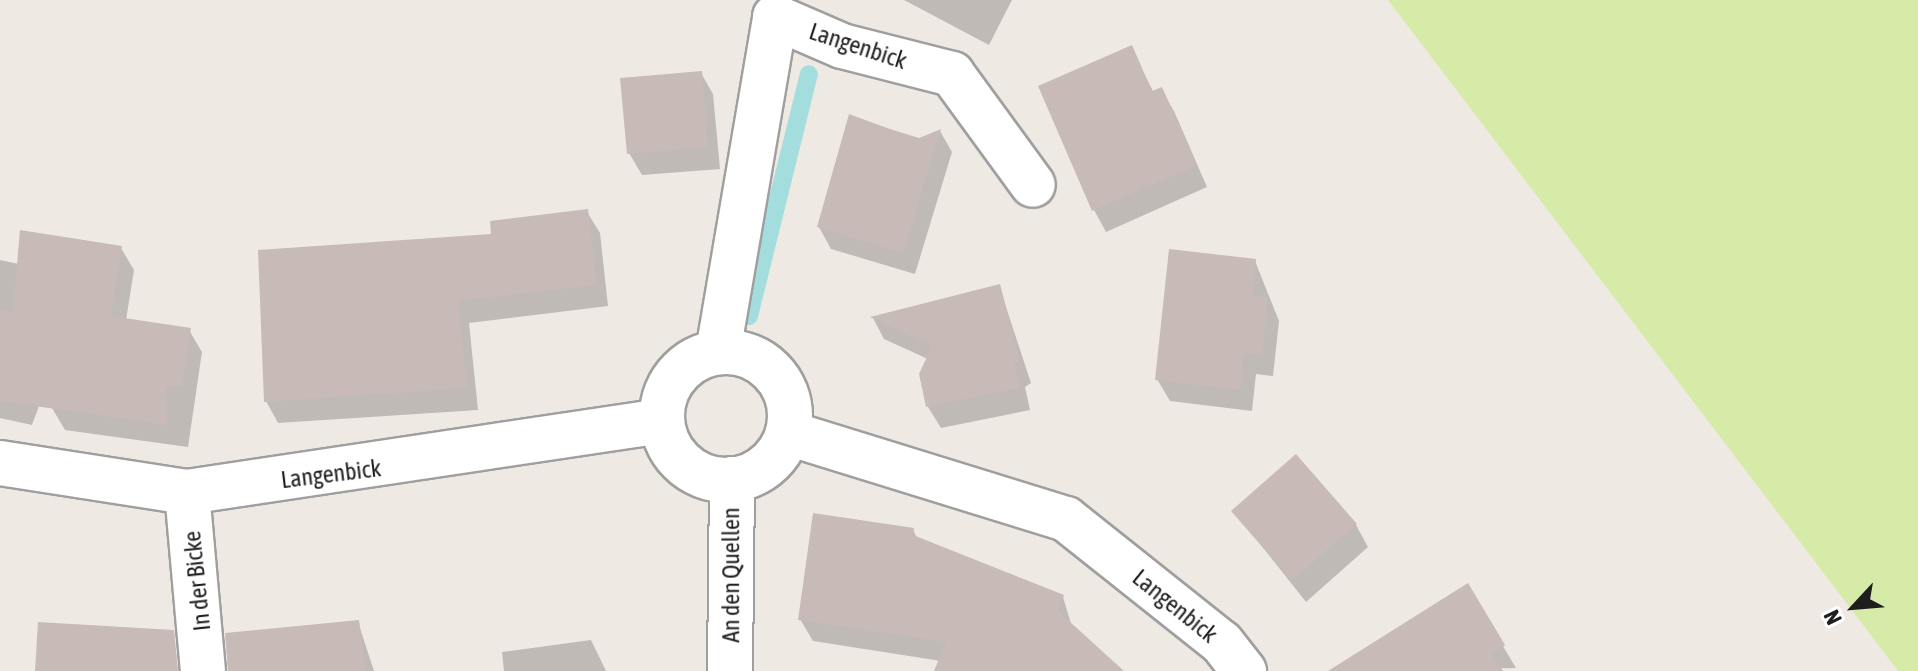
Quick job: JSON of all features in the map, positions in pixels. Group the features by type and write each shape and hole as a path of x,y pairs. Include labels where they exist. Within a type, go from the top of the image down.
{"street":[{"name":"Langenbick","path":"718,352 775,17 842,46 952,74 1033,185"},
{"path":"718,352 739,353 774,374 787,402 788,433 767,465 732,479 693,471 678,458 662,421 663,402 683,368 718,352"},
{"name":"Langenbick","path":"0,463 187,492 662,421"},
{"name":"Langenbick","path":"788,433 1066,519 1222,643 1244,671"},
{"name":"An den Quellen","path":"730,671 732,479"},
{"name":"In der Bicke","path":"187,492 203,671"}],"green space":[{"path":"1388,0 1918,0 1918,671 1898,671"}],"building":[{"path":"1132,45 1152,91 1162,87 1197,165 1092,211 1038,86"},
{"path":"702,71 708,147 627,154 620,78"},
{"path":"849,114 917,139 941,129 903,253 817,227"},
{"path":"588,209 597,285 458,301 467,388 264,402 258,250 491,234 490,221"},
{"path":"20,230 122,246 111,316 191,328 182,386 166,387 167,425 0,401 0,309 13,312"},
{"path":"1169,249 1256,259 1253,296 1268,297 1262,355 1244,353 1240,390 1155,380"},
{"path":"1000,284 1020,361 1014,364 1019,388 926,407 919,374 932,346 870,317"},
{"path":"1296,454 1357,524 1292,581 1231,511"},
{"path":"813,513 914,528 913,535 1064,595 1058,611 1124,671 934,671 946,642 798,620"},
{"path":"1468,583 1505,645 1492,654 1503,671 1328,671"},
{"path":"359,620 366,671 228,671 225,633"},
{"path":"38,622 174,630 178,671 35,671"}],"waterway":[{"path":"749,316 809,74"}]}
